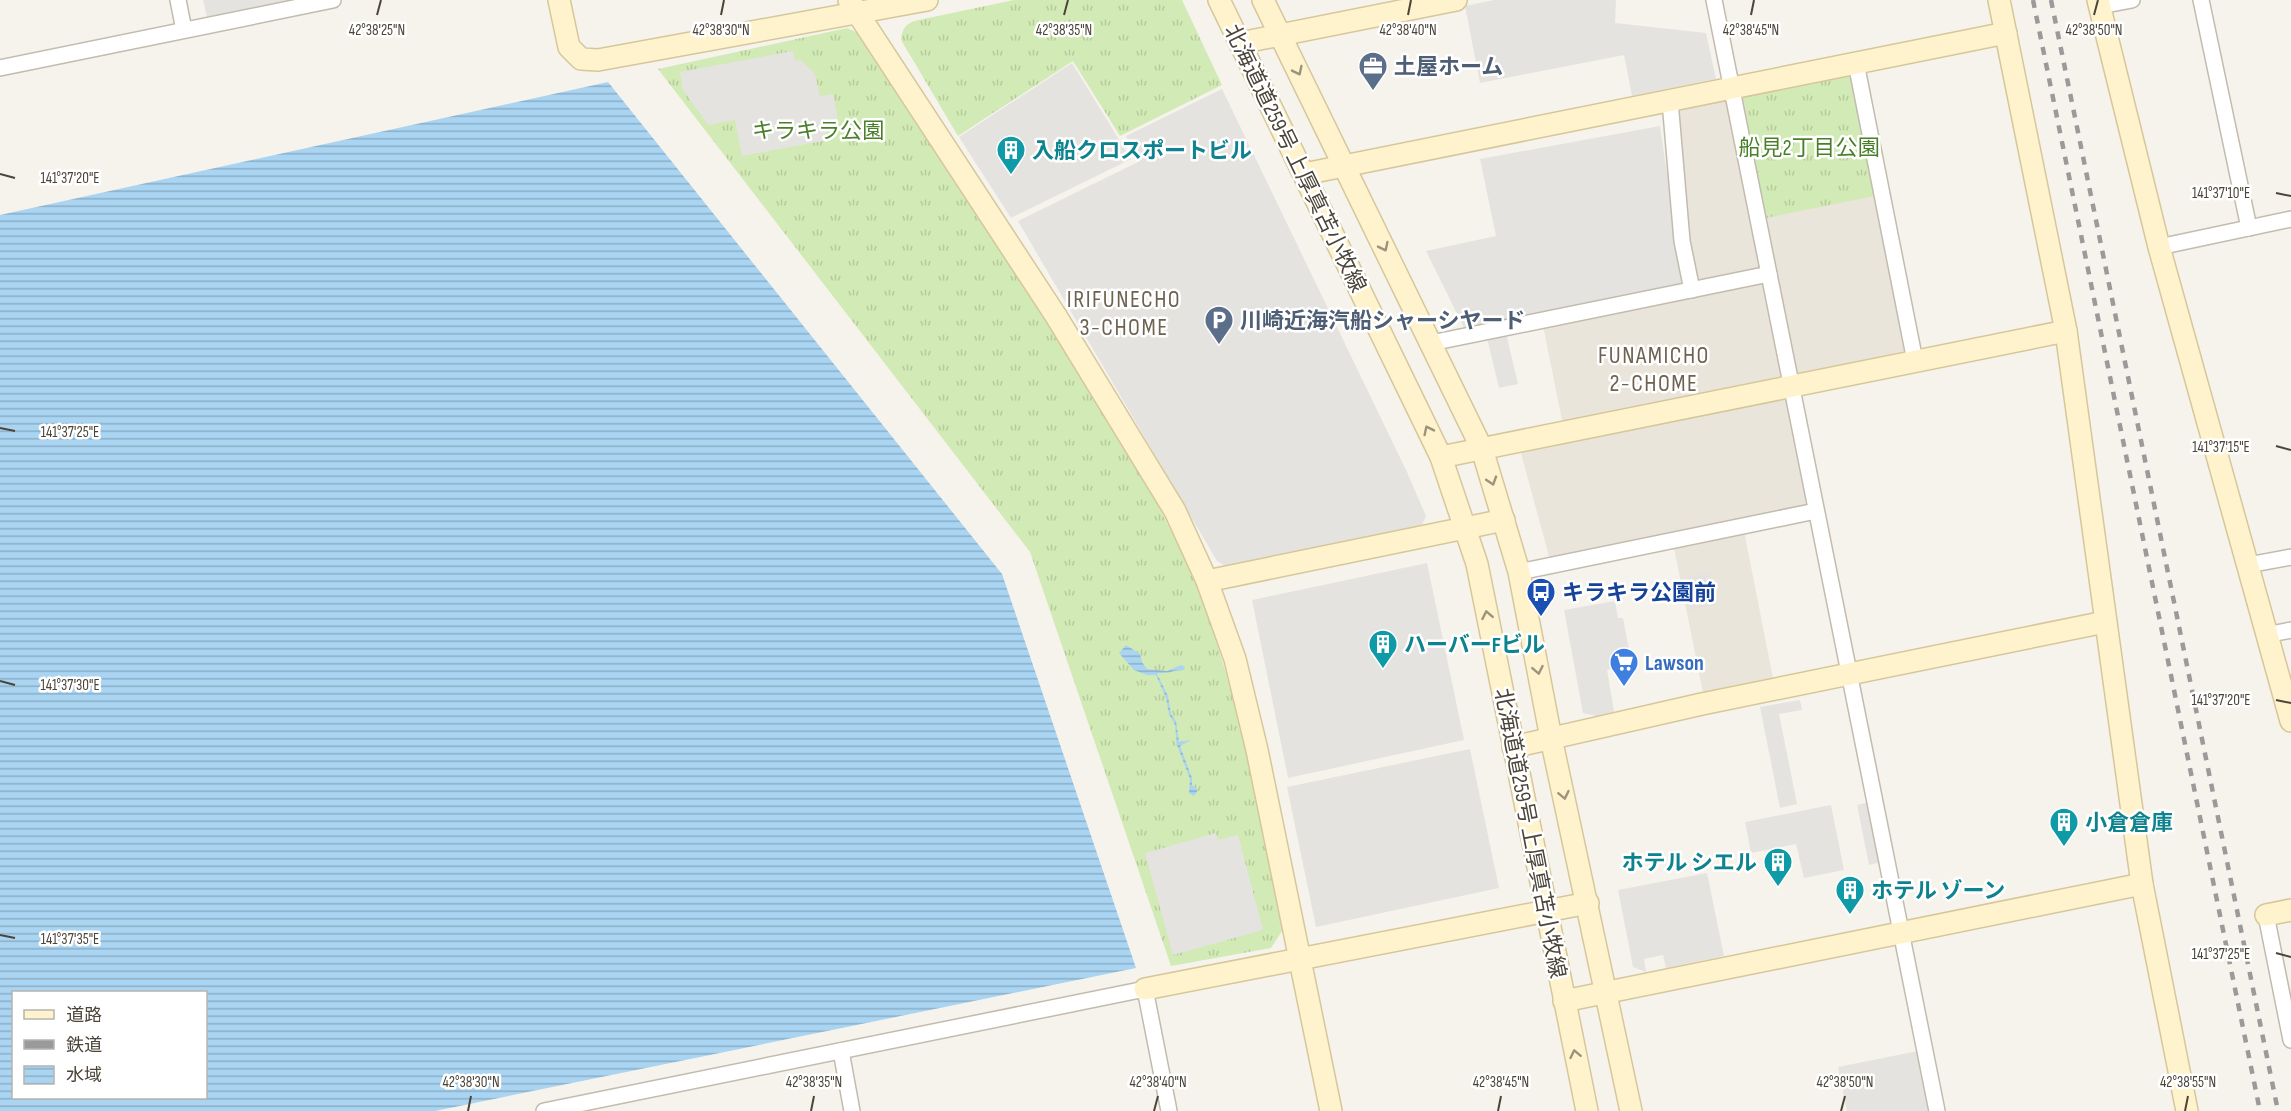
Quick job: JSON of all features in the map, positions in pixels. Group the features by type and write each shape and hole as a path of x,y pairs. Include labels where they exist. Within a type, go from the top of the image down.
{"street":[{"path":"178,0 184,30"},
{"path":"0,68 333,0"},
{"path":"559,0 569,47 581,59 598,60 853,7 927,0"},
{"name":"北海道道259号 上厚真苫小牧線","path":"1219,0 1441,457 1466,528 1477,564 1587,1111"},
{"name":"北海道道259号 上厚真苫小牧線","path":"1263,0 1482,449 1519,572 1551,738 1631,1111"},
{"path":"1240,43 1456,0"},
{"path":"1714,0 1937,1111"},
{"path":"1999,0 2066,331 2142,884 2187,1111"},
{"path":"2132,0 2099,3 2158,247 2291,721"},
{"path":"2201,0 2249,228"},
{"path":"853,7 1062,326 1175,511 1207,580 1235,658 1257,750 1331,1111"},
{"path":"1304,174 2006,33"},
{"path":"1856,63 1915,361"},
{"path":"1670,101 1682,241 1692,290"},
{"path":"2158,247 2291,219"},
{"path":"1431,343 1769,274"},
{"path":"1441,457 2066,331"},
{"path":"1519,572 1816,511"},
{"path":"1207,580 1504,520"},
{"path":"2248,565 2291,556"},
{"path":"1513,747 2105,622"},
{"path":"2266,635 2291,630"},
{"path":"1564,1002 2142,884"},
{"path":"544,1111 1145,988 1588,903"},
{"path":"2291,910 2266,915 2291,1040"},
{"path":"1145,988 1169,1111"},
{"path":"841,1051 852,1111"}],"shaded area":[{"path":"203,0 293,0 207,17"},
{"path":"1494,0 1616,0 1615,23 1706,33 1716,79 1632,96 1624,55 1480,83 1465,6"},
{"path":"793,51 795,61 801,60 815,74 820,96 833,94 840,130 826,132 828,140 742,156 735,120 708,125 683,90 680,72"},
{"path":"1072,63 1131,159 1011,218 959,137"},
{"path":"1852,73 1906,351 1781,378 1811,518 1744,531 1774,683 1704,698 1672,538 1550,560 1520,450 1566,440 1543,326 1695,294 1686,252 1677,105"},
{"name":"川崎近海汽船シャーシヤード","path":"1222,89 1407,472 1426,516 1421,527 1229,568 1217,561 1018,221 1138,162 1126,136"},
{"path":"1660,126 1683,285 1466,332 1426,251 1496,236 1480,159"},
{"path":"1506,333 1518,384 1499,388 1487,338"},
{"path":"1427,563 1464,740 1288,778 1252,600"},
{"path":"1710,573 1717,605 1689,610 1683,579"},
{"path":"1615,601 1618,618 1623,618 1632,665 1607,670 1615,717 1605,718 1583,713 1564,610"},
{"path":"1800,700 1802,710 1779,714 1797,804 1780,808 1760,707"},
{"path":"1470,749 1499,888 1316,927 1287,787"},
{"path":"1870,802 1882,862 1869,865 1857,805"},
{"path":"1831,805 1844,870 1804,878 1796,844 1751,853 1745,822"},
{"path":"1216,833 1218,840 1238,835 1263,930 1173,955 1145,853"},
{"path":"1707,873 1724,956 1666,968 1663,955 1644,959 1646,972 1633,967 1618,890"},
{"path":"1918,1051 1930,1111 1847,1111 1838,1067"}],"green space":[{"path":"1014,0 1182,0 1222,85 1120,136 1073,61 958,136 901,40 903,30 914,21"},
{"name":"キラキラ公園","path":"847,28 863,35 1133,458 1187,564 1224,665 1256,796 1284,928 1271,948 1171,966 1030,552 658,69"},
{"name":"船見2丁目公園","path":"1850,71 1875,196 1766,218 1743,97"}],"water":[{"path":"608,82 1002,574 1136,968 435,1111 0,1111 0,215"},
{"path":"1126,645 1140,654 1147,669 1167,671 1181,665 1185,667 1184,670 1157,674 1168,696 1171,714 1176,721 1179,742 1191,740 1180,746 1192,778 1192,785 1198,790 1194,796 1189,793 1190,779 1177,745 1175,725 1156,675 1147,675 1134,670 1119,653"}],"railway":[{"path":"2033,0 2260,1111"},
{"path":"2051,0 2278,1111"}],"place":[{"name":"土屋ホーム","path":"1373,92"},
{"name":"入船クロスポートビル","path":"1011,176"},
{"name":"川崎近海汽船シャーシヤード","path":"1219,346"},
{"name":"キラキラ公園前","path":"1541,618"},
{"name":"ハーバーFビル","path":"1383,670"},
{"name":"Lawson","path":"1624,688"},
{"name":"小倉倉庫","path":"2064,848"},
{"name":"ホテル シエル","path":"1778,888"},
{"name":"ホテル ゾーン","path":"1850,916"}],"district":[{"name":"IRIFUNECHO 3-CHOME","path":"1124,313"},
{"name":"FUNAMICHO 2-CHOME","path":"1654,369"}]}
